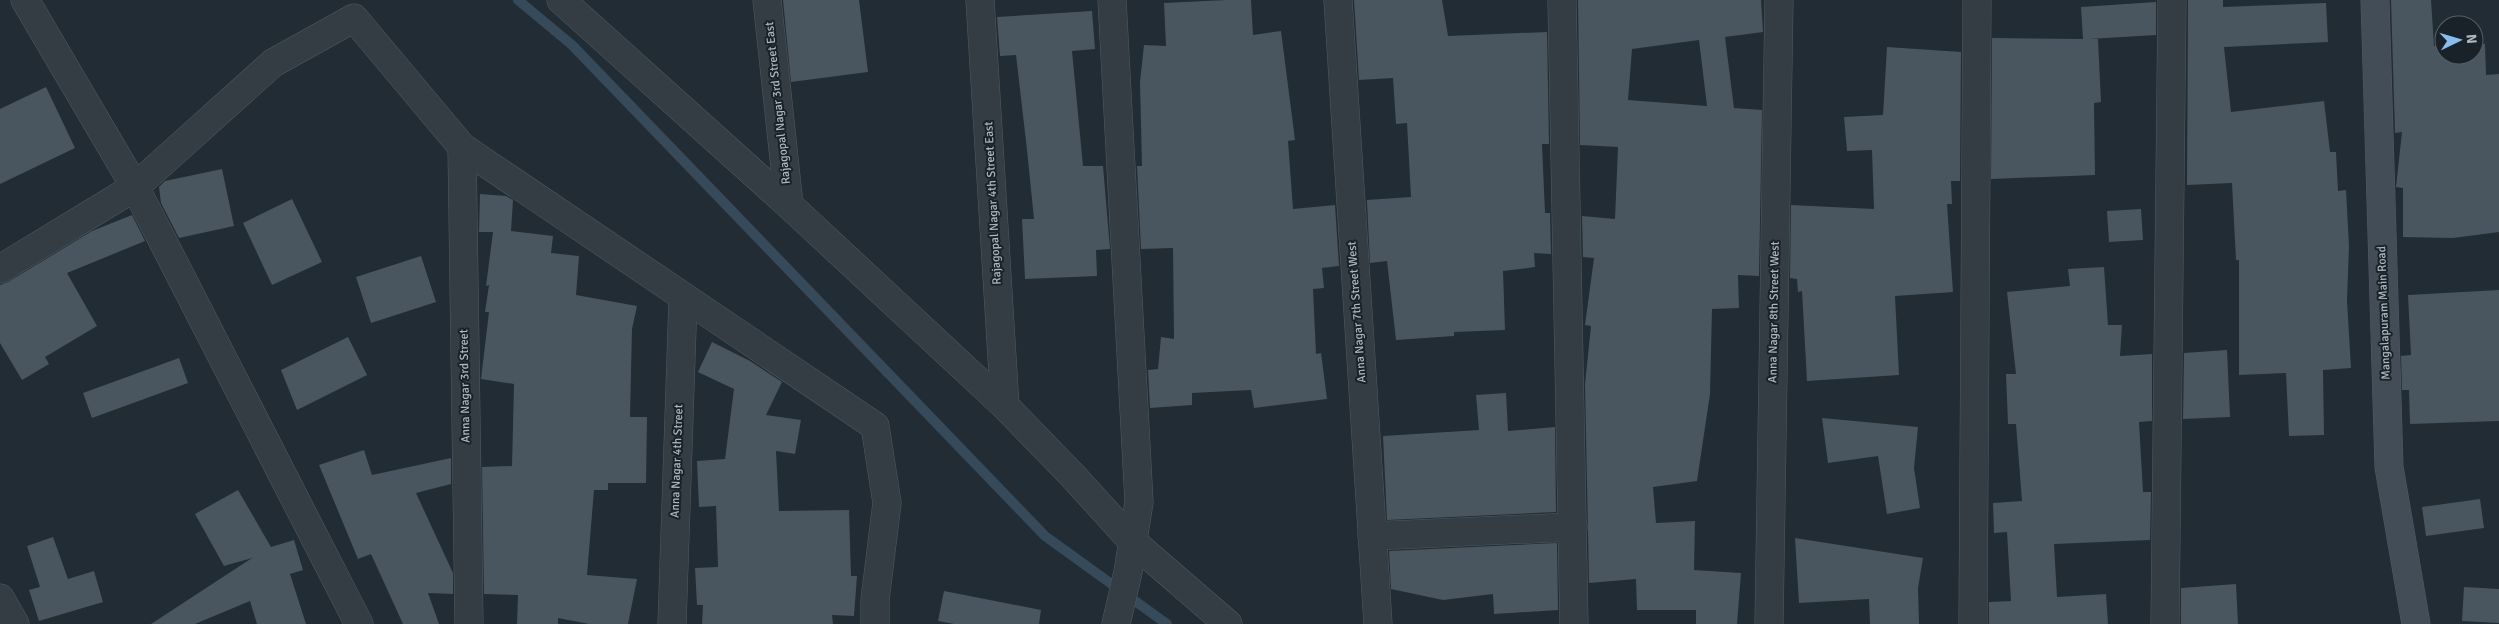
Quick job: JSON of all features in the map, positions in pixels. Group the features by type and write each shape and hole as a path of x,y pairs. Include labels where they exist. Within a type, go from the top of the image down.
{"street":[{"path":"25,0 135,187 359,624"},
{"path":"561,0 789,205 1005,406 1133,542 1228,624"},
{"name":"Rajagopal Nagar 3rd Street East","path":"767,0 789,205"},
{"name":"Rajagopal Nagar 4th Street East","path":"980,0 1005,406"},
{"path":"1112,0 1139,502 1128,572 1116,624"},
{"name":"Anna Nagar 7th Street West","path":"1338,0 1378,624"},
{"path":"1562,0 1574,624"},
{"name":"Anna Nagar 8th Street West","path":"1769,624 1779,0"},
{"path":"1973,624 1977,0"},
{"path":"2165,624 2172,0"},
{"name":"Mangalapuram Main Road","path":"2375,0 2389,467 2416,624"},
{"path":"0,269 135,187 273,63 354,18 462,147 875,426 887,503 875,600 875,624"},
{"name":"Anna Nagar 3rd Street","path":"462,147 469,624"},
{"name":"Anna Nagar 4th Street","path":"672,624 683,298"},
{"path":"1372,536 1573,527"},
{"path":"0,598 15,624"}],"building":[{"path":"783,0 859,0 868,72 791,82"},
{"path":"1251,0 1253,35 1281,31 1295,140 1288,141 1293,209 1335,205 1339,266 1322,268 1324,288 1313,289 1316,354 1321,353 1327,399 1254,408 1251,390 1192,393 1192,405 1150,408 1148,370 1158,369 1161,337 1174,339 1173,248 1141,249 1137,166 1142,166 1140,82 1144,45 1166,46 1164,3"},
{"path":"1354,0 1442,0 1448,36 1547,32 1549,144 1542,144 1545,213 1550,213 1551,254 1534,253 1535,267 1503,271 1505,330 1454,332 1454,336 1396,340 1387,261 1370,263 1367,200 1411,197 1407,123 1396,124 1393,78 1359,80"},
{"path":"1578,0 1761,0 1763,32 1725,37 1734,108 1762,110 1759,276 1738,275 1739,308 1712,309 1710,394 1697,481 1653,487 1656,523 1695,521 1694,570 1741,573 1737,624 1696,624 1696,610 1637,610 1636,579 1589,583 1585,384 1591,326 1585,325 1594,258 1583,257 1582,216 1615,219 1618,147 1580,145","holes":["1699,40 1707,106 1628,100 1632,49"]},
{"path":"2188,0 2223,0 2223,7 2326,3 2328,42 2224,47 2231,112 2324,101 2330,152 2336,152 2338,191 2346,190 2349,246 2347,301 2351,368 2323,370 2324,435 2289,436 2286,373 2239,375 2239,260 2236,260 2232,183 2187,185"},
{"path":"2391,0 2431,0 2434,65 2484,65 2485,44 2486,75 2499,74 2499,232 2453,238 2403,237 2403,188 2396,187 2402,132 2395,133"},
{"path":"2156,2 2156,35 2089,39 2098,39 2101,102 2094,103 2095,175 1991,179 1992,38 2083,39 2081,7"},
{"path":"1092,11 1095,49 1072,51 1083,166 1103,166 1110,249 1096,250 1097,276 1025,279 1022,219 1034,219 1027,150 1016,55 1000,56 997,17"},
{"path":"1887,47 1961,52 1960,181 1951,181 1952,204 1947,204 1953,292 1895,296 1899,375 1807,381 1802,291 1798,292 1797,279 1790,278 1791,205 1874,209 1872,150 1847,151 1844,117 1883,115"},
{"path":"46,87 75,148 0,184 0,109"},
{"path":"222,169 234,226 179,238 161,203 159,187 165,181"},
{"path":"480,194 506,196 513,200 511,231 553,236 551,253 579,256 576,295 637,306 632,329 630,417 647,417 646,483 608,483 608,490 594,490 587,575 637,579 628,624 589,624 558,618 558,624 517,624 518,595 484,594 482,467 512,466 514,384 481,379 489,312 485,312 489,285 486,286 493,232 479,232"},
{"path":"292,199 322,262 272,285 243,223"},
{"path":"2141,209 2143,240 2109,242 2107,211"},
{"path":"132,215 145,241 67,273 97,326 45,357 49,364 22,380 0,343 0,285 92,231"},
{"path":"421,256 436,302 371,323 356,277"},
{"path":"2104,267 2108,325 2122,325 2120,356 2152,354 2152,421 2139,422 2143,492 2151,492 2150,540 2054,544 2057,597 2106,594 2108,624 1989,624 1989,602 2011,601 2007,532 1994,533 1993,503 2022,501 2016,424 2008,424 2006,374 2016,374 2007,292 2070,286 2068,269"},
{"path":"2499,290 2499,421 2410,424 2409,390 2402,390 2401,356 2411,355 2408,295"},
{"path":"348,337 367,375 297,410 281,370"},
{"path":"712,342 750,361 782,382 766,415 801,420 795,454 776,451 779,511 849,510 851,576 857,576 854,616 832,615 833,624 702,624 703,605 697,605 695,568 718,567 716,506 699,507 697,461 725,459 734,389 698,372"},
{"path":"2227,350 2230,417 2183,419 2184,353"},
{"path":"179,358 188,383 92,418 83,393"},
{"path":"1506,393 1508,431 1555,427 1556,512 1387,520 1383,436 1479,430 1476,395"},
{"path":"1822,418 1918,427 1914,468 1920,508 1887,514 1878,456 1828,463"},
{"path":"364,450 372,475 451,458 451,484 416,493 453,573 453,594 428,593 439,624 403,624 371,554 358,559 319,465"},
{"path":"238,490 271,547 294,540 303,570 290,574 306,624 257,624 250,601 195,624 151,624 252,558 224,566 195,514"},
{"path":"2480,499 2484,528 2426,536 2422,507"},
{"path":"53,537 68,579 94,571 103,602 39,621 29,590 40,587 27,546"},
{"path":"1795,538 1923,558 1918,588 1919,624 1870,624 1869,599 1799,603"},
{"path":"1557,543 1558,610 1494,614 1493,594 1443,600 1391,589 1389,551"},
{"path":"2236,584 2238,624 2181,624 2181,588"},
{"path":"2464,587 2499,589 2499,623 2462,621"},
{"path":"944,591 1041,610 1039,624 954,624 938,621"}],"waterway":[{"path":"518,0 572,45 1045,536 1167,624"}]}
